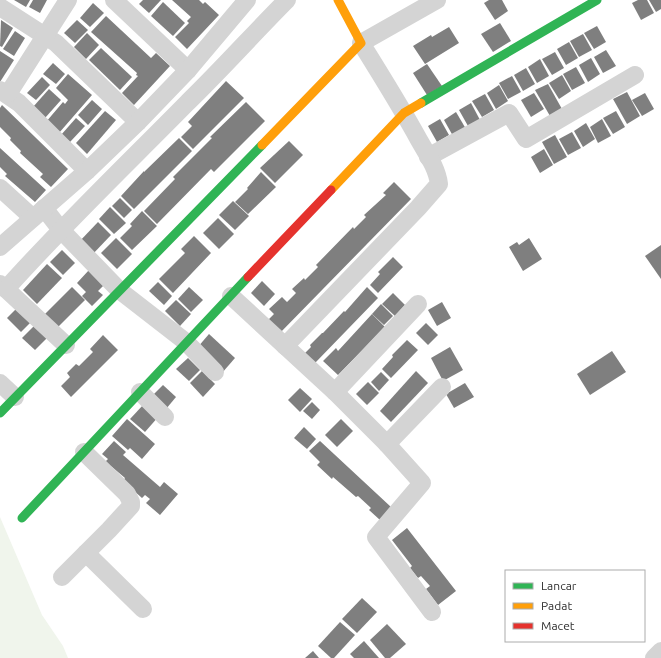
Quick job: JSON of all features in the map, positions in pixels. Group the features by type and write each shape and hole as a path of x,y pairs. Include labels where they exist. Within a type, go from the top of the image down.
{"street":[{"path":"68,0 46,36 4,92 19,103 87,171"},
{"path":"114,0 188,70"},
{"path":"66,345 3,286 61,230 288,0"},
{"path":"285,346 418,208 439,184 438,174 404,113 361,43 338,0"},
{"path":"0,412 361,43 437,0"},
{"path":"22,518 186,342 404,113 597,0"},
{"path":"0,247 87,171 138,122 188,70 236,4"},
{"path":"0,7 56,43 138,122"},
{"path":"428,157 509,113 526,139 635,75"},
{"path":"0,188 61,230 120,290 186,342 215,372"},
{"path":"231,296 335,392 387,444 422,482 376,537 432,612"},
{"path":"335,392 418,304"},
{"path":"0,383 15,397"},
{"path":"387,444 442,388"},
{"path":"140,392 165,417"},
{"path":"62,576 129,509 131,502 127,494 84,452"},
{"path":"86,553 143,609"},
{"path":"654,658 661,651"}],"shaded area":[{"path":"0,517 42,615 63,646 68,658 0,658"}],"building":[{"path":"14,0 30,0 26,7"},
{"path":"33,0 47,0 40,13 29,7"},
{"path":"143,0 161,0 149,13 139,4"},
{"path":"172,0 199,0 203,4 205,2 219,15 187,49 175,37 189,23 187,21 191,17"},
{"path":"489,0 502,0 508,11 495,20 484,3"},
{"path":"638,0 647,0 654,13 641,20 632,3"},
{"path":"649,0 661,0 661,9 656,12"},
{"path":"163,2 185,23 173,36 151,16"},
{"path":"93,3 104,13 90,27 80,18"},
{"path":"106,16 151,58 156,53 170,66 134,105 122,93 138,76 136,75 137,73 91,32"},
{"path":"1,20 13,28 2,47 0,46"},
{"path":"77,20 88,30 75,43 64,33"},
{"path":"500,23 511,41 493,52 481,34"},
{"path":"597,26 606,42 594,49 584,33"},
{"path":"449,27 459,43 425,64 413,46 431,35 432,37"},
{"path":"15,31 25,38 14,56 3,49"},
{"path":"87,33 99,45 86,59 74,47"},
{"path":"583,34 592,50 579,57 570,41"},
{"path":"569,42 578,58 566,65 557,49"},
{"path":"101,48 132,77 120,90 89,60"},
{"path":"606,50 616,66 603,73 594,57"},
{"path":"0,51 14,60 0,82"},
{"path":"555,52 564,68 552,75 542,59"},
{"path":"591,58 600,74 588,82 579,65"},
{"path":"540,59 549,76 537,83 528,67"},
{"path":"53,63 65,74 56,84 43,74"},
{"path":"427,64 442,86 427,95 413,73"},
{"path":"576,67 585,83 572,90 563,74"},
{"path":"526,68 535,84 523,91 514,75"},
{"path":"68,74 92,95 59,133 46,122 63,102 65,104 68,100 56,88"},
{"path":"562,75 571,91 559,99 549,83"},
{"path":"512,76 521,92 508,99 499,83"},
{"path":"42,77 50,85 36,100 27,93"},
{"path":"226,81 244,98 193,149 181,137 192,126 188,122"},
{"path":"548,84 562,109 550,116 535,90"},
{"path":"499,85 508,101 496,109 487,93"},
{"path":"49,89 61,100 45,118 33,107"},
{"path":"627,92 640,116 627,124 613,99"},
{"path":"534,93 544,109 531,117 521,100"},
{"path":"645,93 654,109 642,116 632,100"},
{"path":"485,94 494,110 482,117 472,101"},
{"path":"92,100 102,109 88,125 78,115"},
{"path":"246,102 265,121 214,172 211,169 157,224 144,211 175,179 173,177 212,138 210,137"},
{"path":"471,103 480,120 468,126 459,110"},
{"path":"2,105 68,169 51,187 40,177 43,174 20,153 21,151 10,140 11,138 0,127 0,108"},
{"path":"105,111 116,120 87,154 76,143"},
{"path":"616,111 625,127 613,134 603,118"},
{"path":"456,112 466,129 453,136 444,120"},
{"path":"76,118 85,126 70,142 61,135"},
{"path":"440,119 449,135 437,142 428,126"},
{"path":"602,119 611,136 598,143 590,127"},
{"path":"586,123 595,139 583,147 574,131"},
{"path":"572,132 581,148 568,155 559,139"},
{"path":"555,135 567,157 554,164 542,142"},
{"path":"179,138 192,151 134,209 121,196 144,171"},
{"path":"289,141 303,155 275,183 260,168"},
{"path":"0,148 46,190 35,202 5,176 7,174 0,167"},
{"path":"544,149 553,165 540,173 531,157"},
{"path":"261,172 276,187 248,214 235,202 248,189 247,188"},
{"path":"394,182 411,199 278,335 265,323 274,314 269,309 282,297 287,302 296,293 292,289 304,278 305,280 318,267 316,265 353,227 354,229 366,217 364,215 386,195 383,193"},
{"path":"120,198 132,210 124,218 112,206"},
{"path":"233,201 249,216 235,230 219,215"},
{"path":"110,207 126,223 114,234 99,219"},
{"path":"142,211 157,226 132,250 120,238 132,226 130,224"},
{"path":"218,218 234,234 219,249 203,233"},
{"path":"98,222 111,235 91,256 78,243"},
{"path":"194,236 211,253 173,293 159,279 185,253 181,249"},
{"path":"116,238 132,254 117,269 101,253"},
{"path":"529,238 542,259 523,271 509,247 517,242 519,245"},
{"path":"661,245 661,279 645,256"},
{"path":"62,250 75,263 63,275 50,262"},
{"path":"393,257 403,267 378,293 370,285 380,274 378,272"},
{"path":"47,264 62,278 37,304 23,290"},
{"path":"89,270 104,285 98,291 103,295 92,306 82,296 86,292 77,283"},
{"path":"262,281 275,294 264,306 251,293"},
{"path":"158,282 172,296 164,305 149,291"},
{"path":"72,287 85,300 57,328 44,315"},
{"path":"189,287 203,300 191,312 178,299"},
{"path":"367,287 378,298 315,363 305,353 311,347 310,345 344,311 345,312"},
{"path":"393,293 405,305 395,316 382,304"},
{"path":"176,300 191,314 180,326 165,311"},
{"path":"442,302 451,318 437,326 428,310"},
{"path":"381,304 393,316 384,325 372,314"},
{"path":"19,306 33,320 21,332 7,318"},
{"path":"372,314 385,327 338,375 323,361 336,348 338,351"},
{"path":"426,323 438,335 428,345 416,333"},
{"path":"36,324 49,336 35,350 22,338"},
{"path":"209,334 235,358 222,373 197,348"},
{"path":"103,335 118,350 71,397 61,386 70,377 67,373 76,364 79,366 93,352 90,349"},
{"path":"407,340 418,350 391,378 382,369 393,357 392,355"},
{"path":"450,347 463,370 443,381 431,358"},
{"path":"612,351 626,372 590,395 577,374"},
{"path":"188,358 200,370 189,381 176,369"},
{"path":"202,371 215,384 203,397 190,383"},
{"path":"416,371 428,383 391,422 380,411"},
{"path":"381,372 389,380 379,391 371,382"},
{"path":"368,382 379,393 367,405 356,394"},
{"path":"465,383 474,397 454,408 446,394"},
{"path":"163,385 176,397 166,409 152,396"},
{"path":"300,388 312,399 300,412 288,400"},
{"path":"312,402 320,410 312,419 303,411"},
{"path":"144,404 159,416 145,432 130,419"},
{"path":"127,419 155,444 142,459 130,448 128,450 112,436"},
{"path":"341,419 353,431 337,447 325,435"},
{"path":"304,427 316,439 307,449 294,438"},
{"path":"114,441 126,452 123,455 160,487 164,482 178,494 160,515 146,503 150,499 145,495 142,498 123,481 125,478 112,467 104,463 108,459 102,454"},
{"path":"320,441 391,507 380,520 369,510 371,508 358,496 356,497 333,477 332,479 317,465 320,462 309,451"},
{"path":"407,528 456,591 438,605 426,589 430,586 421,576 418,578 410,568 412,566 392,540"},
{"path":"362,598 377,612 357,633 342,619"},
{"path":"340,622 355,635 334,658 331,658 318,646"},
{"path":"387,624 406,644 390,658 385,658 370,640"},
{"path":"364,641 379,658 354,658 350,654"},
{"path":"313,651 319,658 305,658"}],"traffic: fast":[{"path":"421,103 597,0"},
{"path":"0,413 262,145"},
{"path":"22,518 248,277"}],"traffic: slow":[{"path":"262,145 361,43 338,0"},
{"path":"331,190 404,113 421,103"}],"traffic: jam":[{"path":"248,277 331,190"}]}
